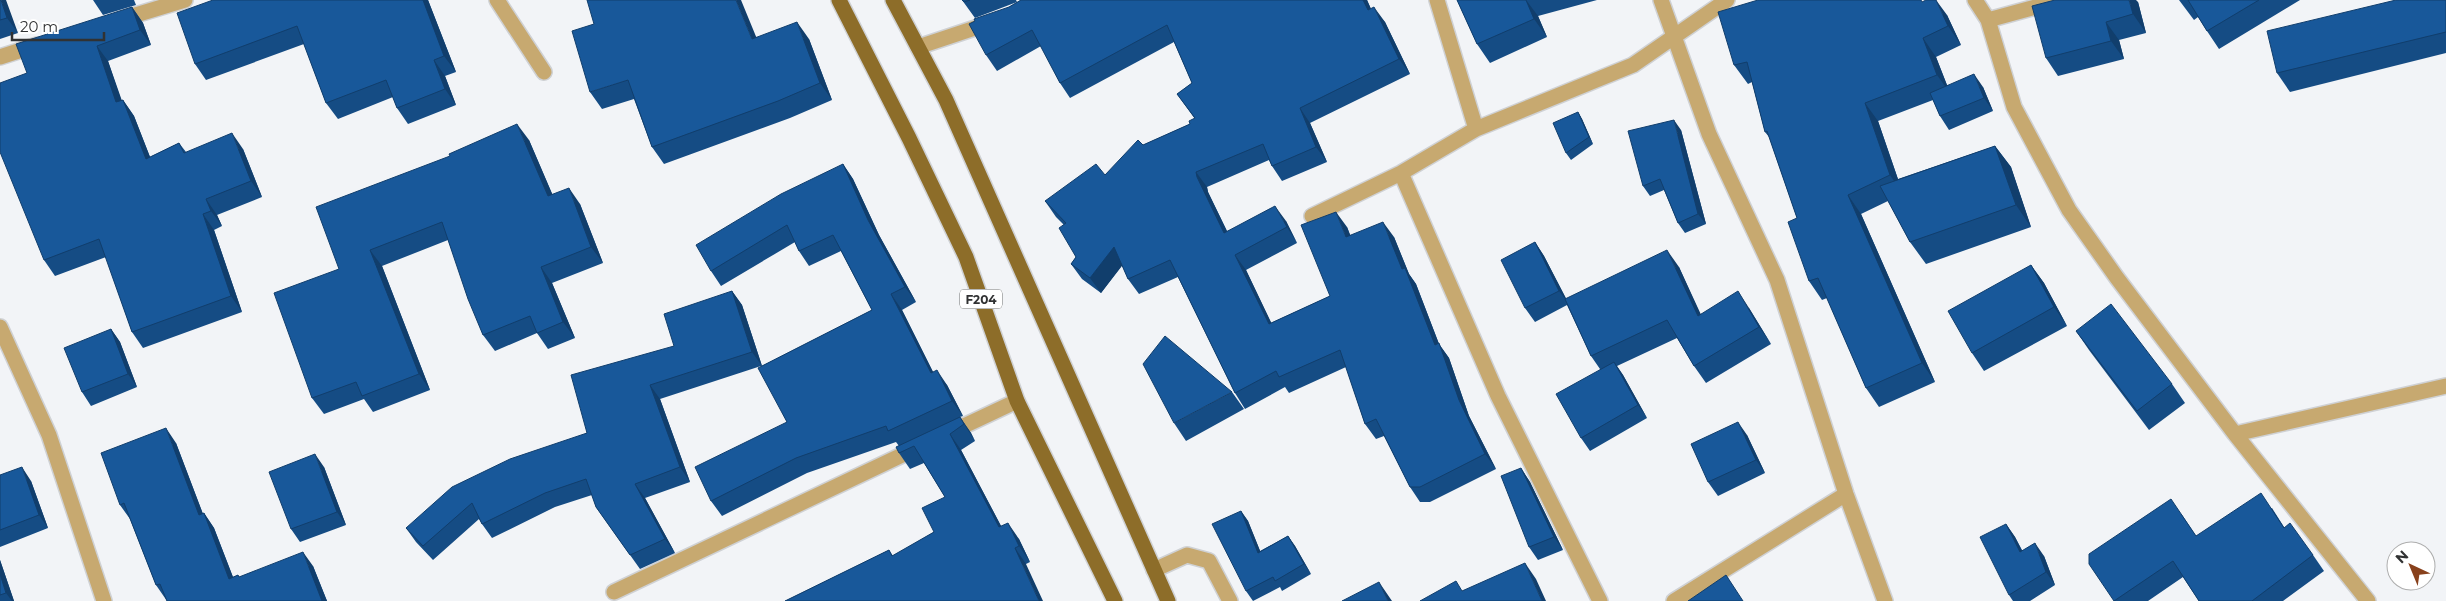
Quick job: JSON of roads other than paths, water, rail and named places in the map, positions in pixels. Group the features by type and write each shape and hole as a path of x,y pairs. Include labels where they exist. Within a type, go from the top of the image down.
{"main road":[{"name":"F204","path":"839,0 909,138 966,257 1017,400 1115,601"},
{"path":"892,0 946,100 1168,601"}],"street":[{"path":"102,26 185,0"},
{"path":"497,0 544,72"},
{"path":"1437,0 1476,129"},
{"path":"1661,0 1709,134 1776,280 1846,494 1885,601"},
{"path":"1312,216 1402,173 1476,129 1632,65 1727,0"},
{"path":"1975,0 1988,20 2014,107 2070,210 2117,278 2235,434 2368,601"},
{"path":"1988,20 2061,0"},
{"path":"918,47 1006,17"},
{"path":"0,57 56,40"},
{"path":"1402,173 1498,396 1600,601"},
{"path":"0,327 49,435 104,601"},
{"path":"2235,434 2446,386"},
{"path":"614,592 1017,400"},
{"path":"1674,601 1846,494"},
{"path":"1154,570 1187,555 1208,562 1230,601"}]}
